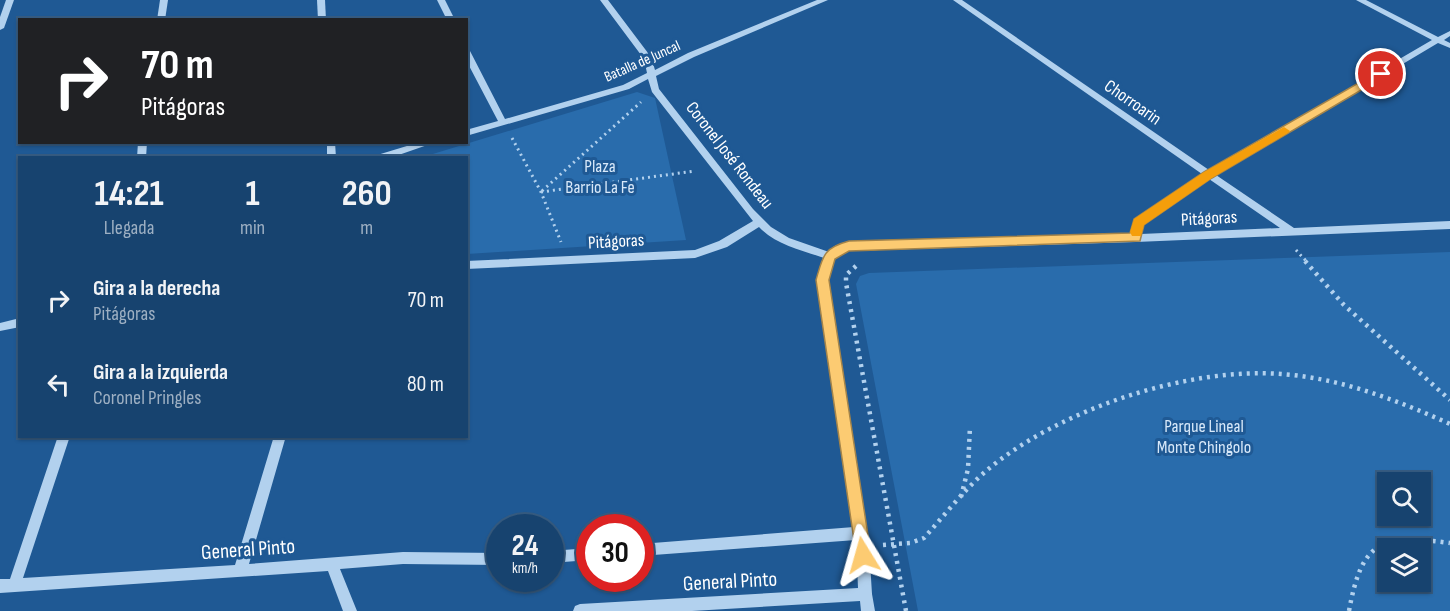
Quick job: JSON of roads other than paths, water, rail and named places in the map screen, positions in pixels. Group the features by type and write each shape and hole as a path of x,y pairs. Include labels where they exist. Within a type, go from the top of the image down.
{"street":[{"path":"0,28 10,0"},
{"path":"161,18 164,0"},
{"path":"321,0 322,18"},
{"path":"441,0 450,18"},
{"name":"Coronel José Rondeau","path":"604,0 648,59 656,90 760,222 786,241 829,256"},
{"name":"Batalla de Juncal","path":"468,132 614,91 691,55 824,0"},
{"name":"Chorroarin","path":"957,0 1291,231"},
{"path":"1360,0 1450,46"},
{"path":"1136,238 1138,222 1208,175 1450,33"},
{"path":"468,55 503,123"},
{"path":"384,156 425,144"},
{"name":"Pitágoras","path":"468,264 695,254 723,244 760,222"},
{"name":"Pitágoras","path":"829,256 838,249 849,246 1136,238 1450,225"},
{"path":"829,256 822,280 862,539 868,611"},
{"path":"0,327 18,322"},
{"path":"7,585 63,438"},
{"path":"240,571 279,438"},
{"name":"General Pinto","path":"654,549 862,539"},
{"name":"General Pinto","path":"7,585 332,565 403,558 486,559"},
{"path":"332,565 350,611"},
{"name":"General Pinto","path":"580,611 865,594"}],"park label":[{"name":"Plaza Barrio La Fe","path":"600,176"},
{"name":"Parque Lineal Monte Chingolo","path":"1204,436"}]}
